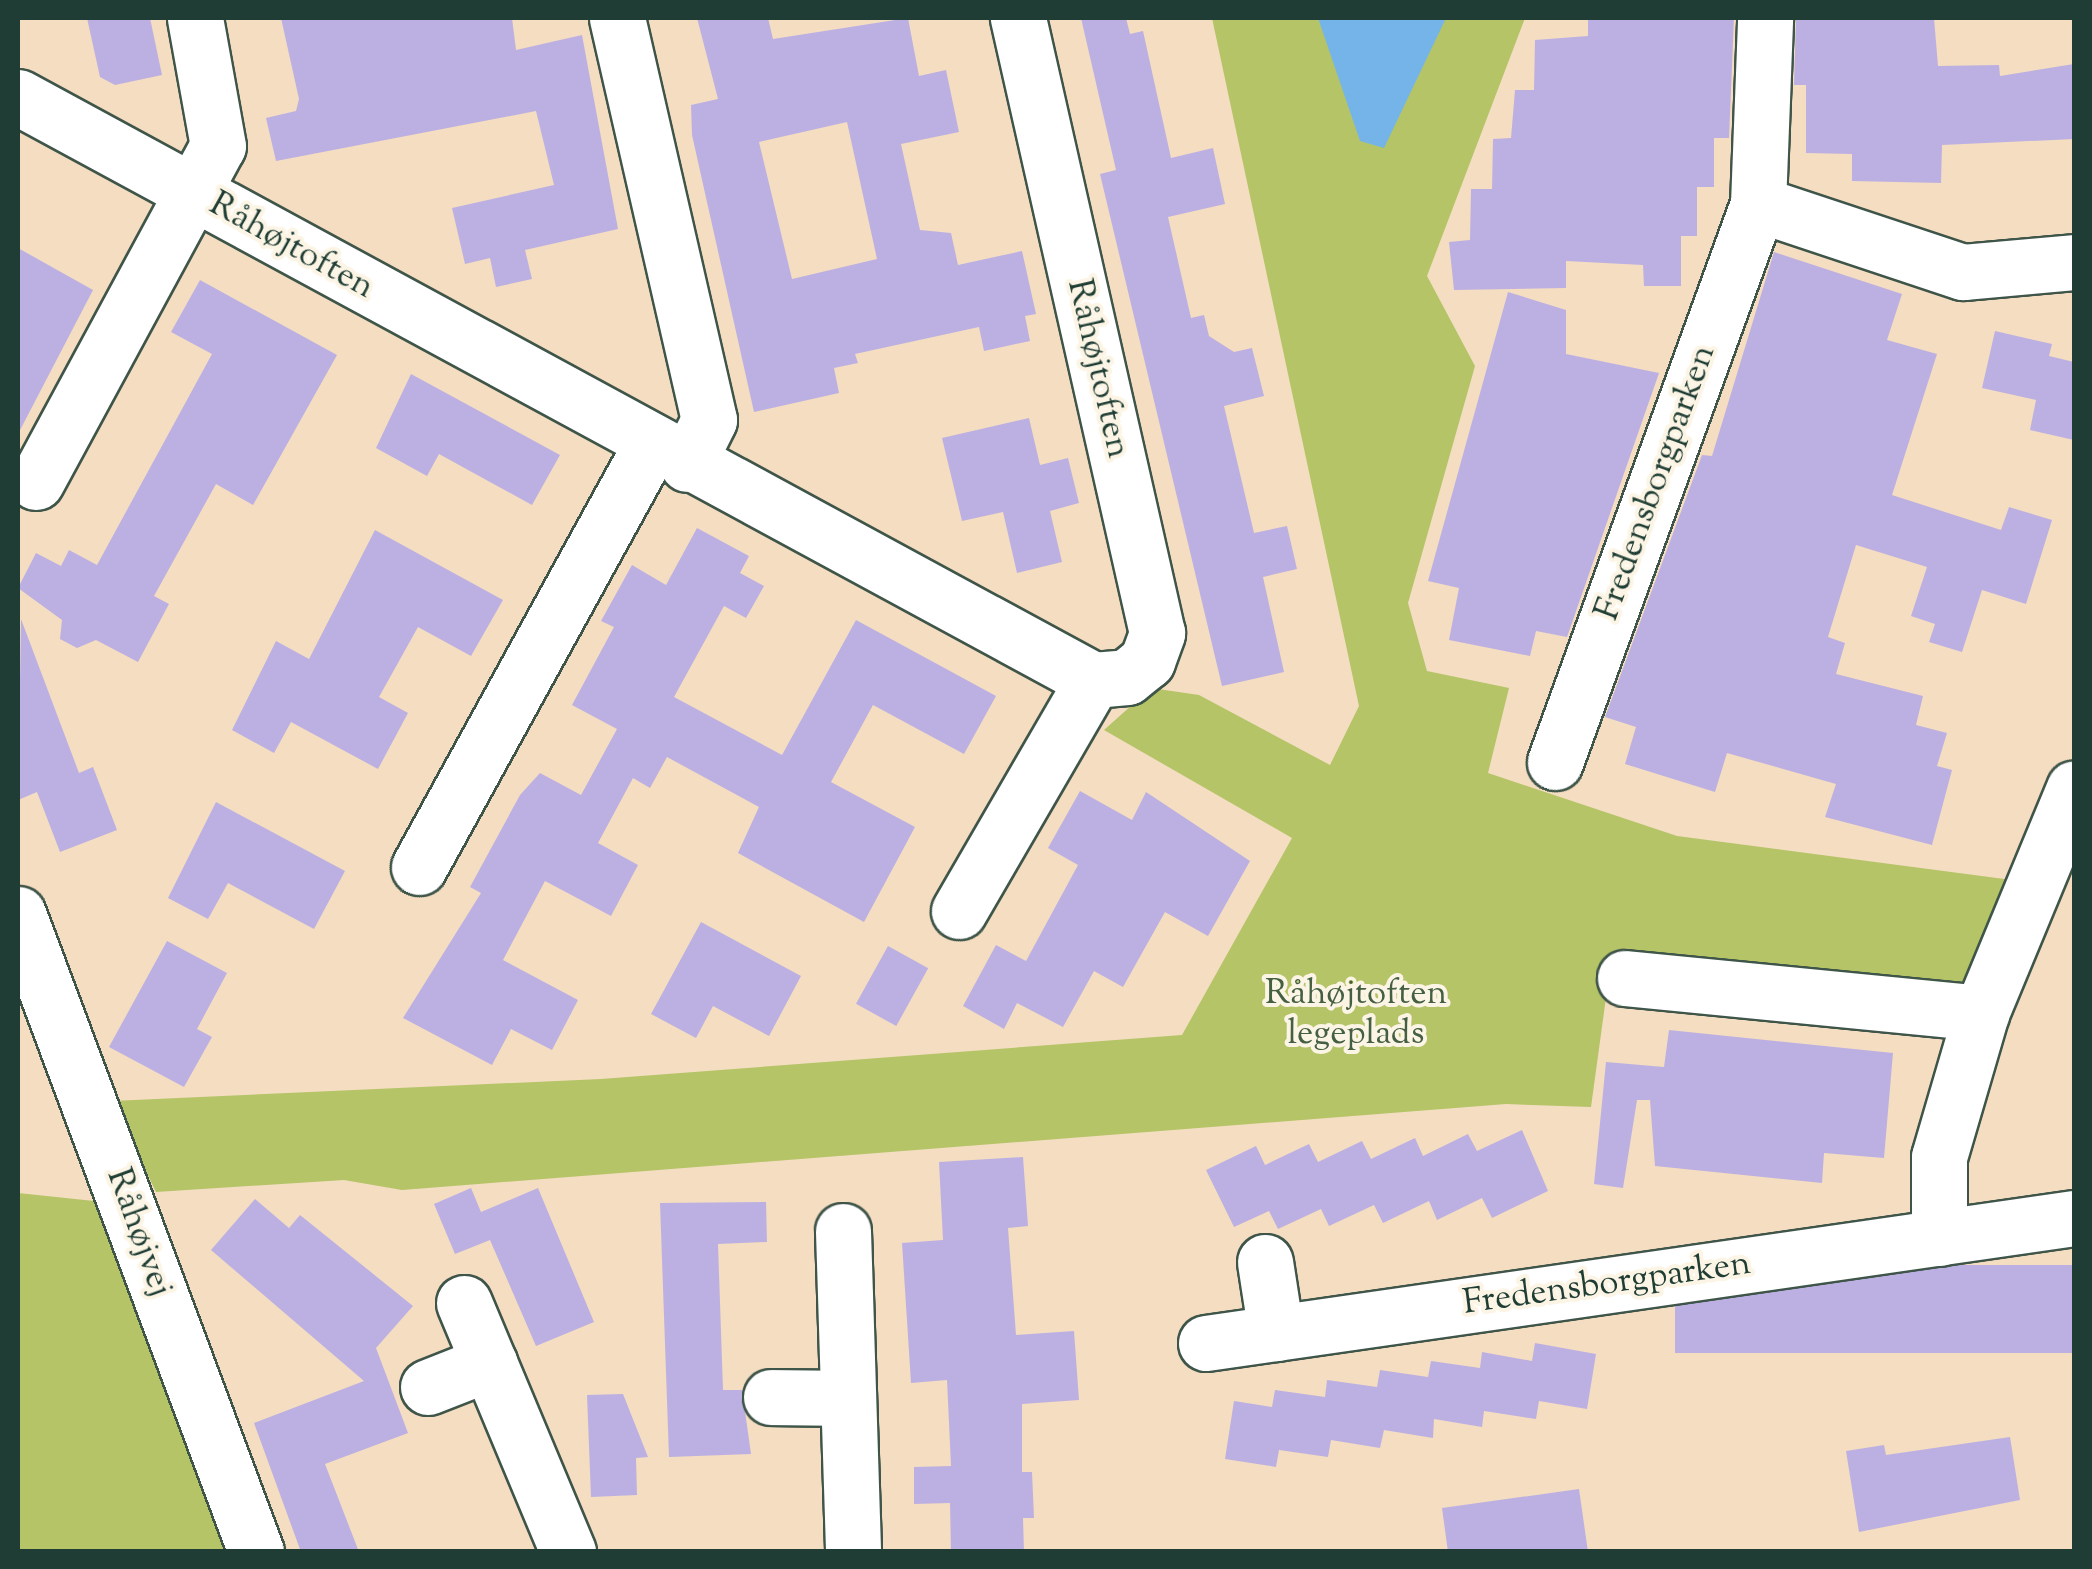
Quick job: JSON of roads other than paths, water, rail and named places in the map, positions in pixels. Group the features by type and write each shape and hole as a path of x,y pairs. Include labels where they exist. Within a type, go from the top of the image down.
{"street":[{"name":"Råhøjtoften","path":"36,482 218,146 195,18"},
{"path":"420,867 669,454 709,420 617,18"},
{"name":"Råhøjtoften","path":"18,97 669,454 1093,680 1127,677 1147,661 1157,634 1018,18"},
{"name":"Fredensborgparken","path":"1555,762 1758,204 1765,18"},
{"path":"1758,204 1963,272 2074,262"},
{"path":"959,910 1093,680"},
{"path":"1939,1238 1939,1157 1981,1013 2074,788"},
{"name":"Råhøjvej","path":"18,914 256,1552"},
{"path":"1624,978 1981,1013"},
{"name":"Fredensborgparken","path":"1206,1343 2074,1218"},
{"path":"844,1231 853,1552"},
{"path":"1266,1262 1276,1333"},
{"path":"464,1303 568,1552"},
{"path":"428,1387 489,1363"},
{"path":"771,1397 848,1398"}],"water":[{"path":"1318,18 1446,18 1384,148 1360,141"}],"park label":[{"name":"Råhøjtoften legeplads","path":"1356,1015"}]}
